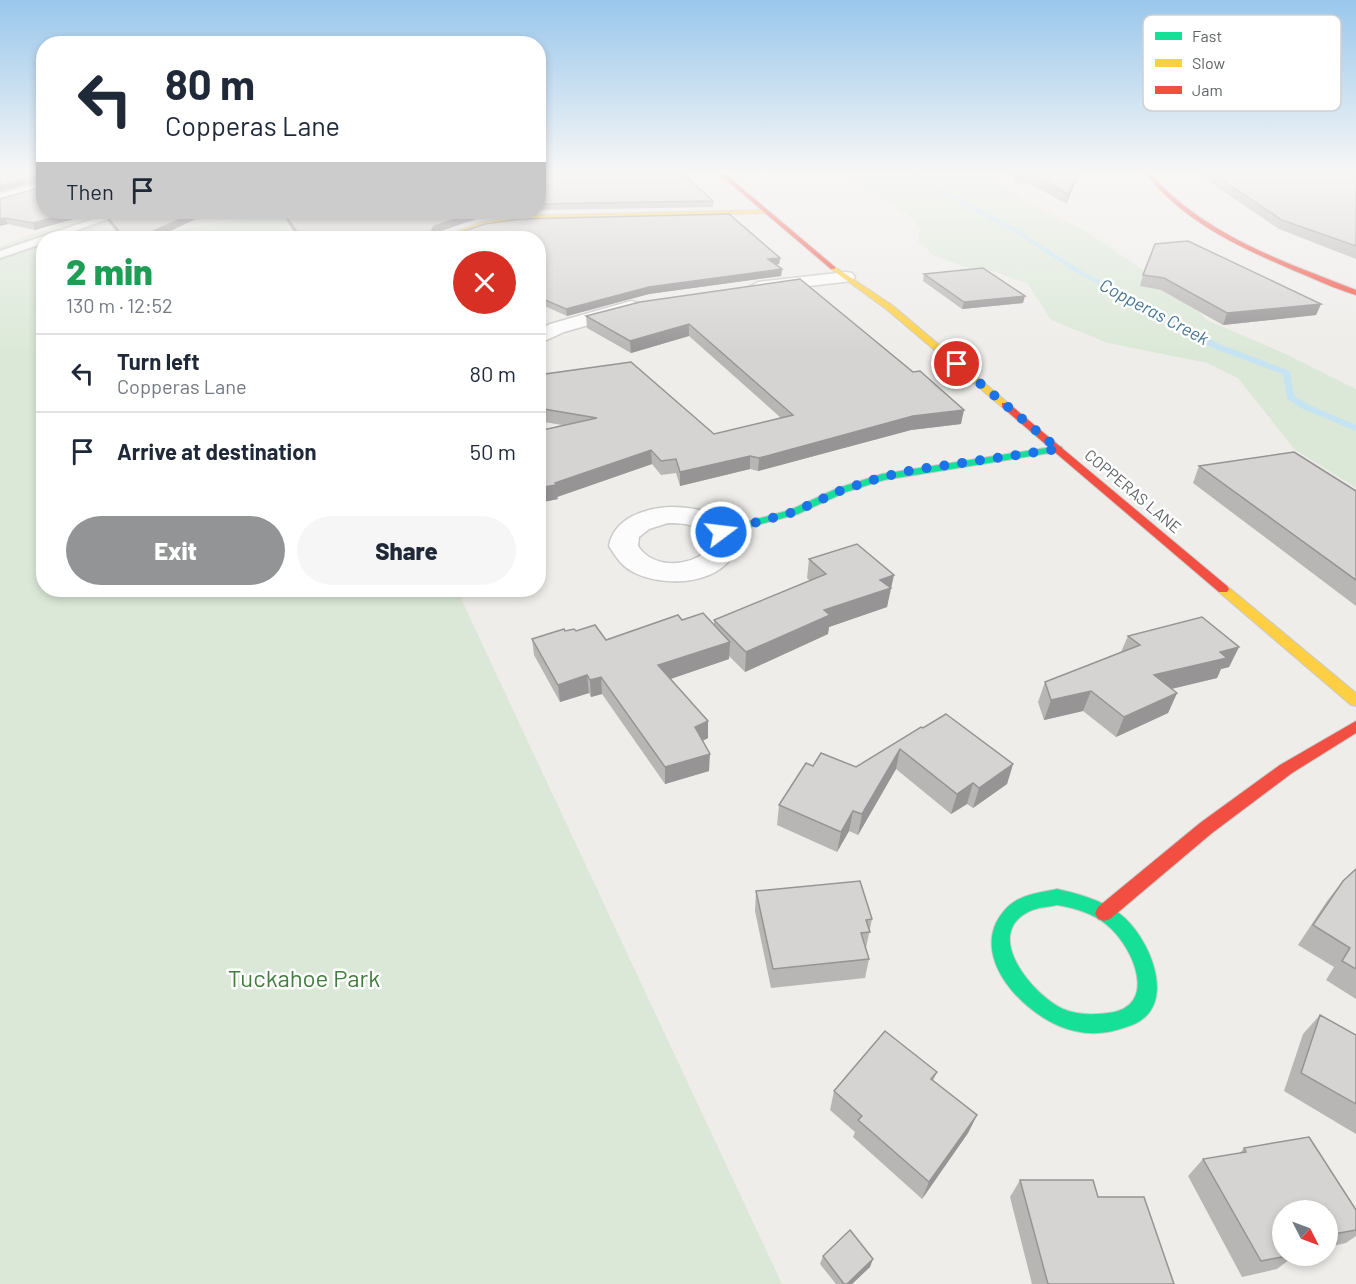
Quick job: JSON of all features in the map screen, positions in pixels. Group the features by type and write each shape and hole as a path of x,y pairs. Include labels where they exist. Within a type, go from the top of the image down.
{"street":[{"name":"COPPERAS LANE","path":"790,233 846,277 889,307 1356,701"},
{"path":"1225,233 1356,293"},
{"path":"744,288 846,277"},
{"path":"546,334 557,328 651,302"},
{"path":"721,532 794,512 842,490 882,477 913,470 1058,449"},
{"path":"1104,913 1214,821 1286,769 1356,726"},
{"path":"1057,897 1080,902 1104,913 1124,928 1134,941 1147,968 1149,988 1141,1006 1126,1019 1106,1025 1081,1024 1056,1016 1032,1002 1013,982 1002,960 999,939 1004,921 1017,907 1034,899 1057,897"}],"lane":[{"path":"0,255 36,242"}],"green space":[{"name":"Tuckahoe Park","path":"36,233 36,597 460,597 782,1284 0,1284 0,246"},
{"path":"919,233 1089,233 1149,274 1172,284 1207,320 1288,355 1356,389 1356,488 1294,449 1238,378 1207,363 1108,343 1051,320 1028,284 993,271 965,267 933,255 918,241"}],"building":[{"path":"546,233 751,233 780,258 768,259 782,269 649,287 566,309 546,300"},
{"path":"1319,233 1356,233 1356,246"},
{"path":"1188,241 1321,304 1227,313 1164,278 1143,275 1155,244"},
{"path":"983,268 1025,296 964,302 924,274"},
{"path":"800,279 913,372 920,371 964,410 913,416 759,458 750,456 680,472 676,459 661,461 651,450 546,487 546,429 597,418 546,409 546,374 631,362 714,434 793,415 689,324 630,341 586,316 640,302"},
{"path":"1294,452 1356,491 1356,580 1199,466"},
{"path":"857,544 894,575 880,580 891,588 824,610 830,615 746,652 714,620 826,574 809,559"},
{"path":"703,613 730,642 658,665 708,721 695,727 710,754 665,767 601,677 590,680 587,675 558,685 532,639 564,629 565,631 574,629 576,631 595,625 606,640 678,615 682,620"},
{"path":"1202,617 1239,647 1220,652 1227,658 1154,675 1177,693 1124,717 1091,691 1051,700 1045,682 1140,645 1128,636"},
{"path":"946,714 1013,764 979,788 973,783 957,794 900,749 862,814 853,811 841,832 779,805 806,763 813,766 821,753 856,767"},
{"path":"1356,869 1356,969 1342,961 1350,948 1313,925 1343,881"},
{"path":"860,881 872,919 866,920 870,932 861,933 869,959 773,969 756,891"},
{"path":"1320,1015 1356,1035 1356,1104 1301,1073"},
{"path":"885,1031 937,1072 931,1079 977,1115 929,1182 858,1120 862,1116 834,1091"},
{"path":"1309,1137 1356,1210 1356,1230 1338,1233 1338,1200 1272,1200 1272,1259 1261,1261 1203,1159 1246,1152 1244,1148"},
{"path":"1020,1180 1093,1180 1098,1197 1144,1197 1174,1284 1048,1284"},
{"path":"850,1230 873,1259 847,1284 844,1284 823,1256"}],"waterway":[{"name":"Copperas Creek","path":"1019,233 1078,271 1216,346 1287,373 1290,397 1306,407 1356,428"}],"traffic: fast":[{"path":"721,532 794,512 842,490 882,477 1058,449"},
{"path":"1057,897 1098,909 1112,918 1129,935 1144,964 1147,979 1147,993 1142,1005 1132,1015 1115,1022 1099,1024 1067,1020 1040,1005 1027,993 1006,964 1001,948 1001,932 1008,918 1026,904 1057,897"}],"traffic: slow":[{"path":"833,268 889,307 1005,405"},
{"path":"1223,589 1356,701"}],"traffic: jam":[{"path":"791,233 833,268"},
{"path":"1220,233 1242,245 1356,293"},
{"path":"1005,405 1223,589"},
{"path":"1104,913 1206,828 1286,769 1356,726"}],"route":[{"path":"721,532 794,512 842,490 882,477 913,470 1058,449 957,364"}]}
